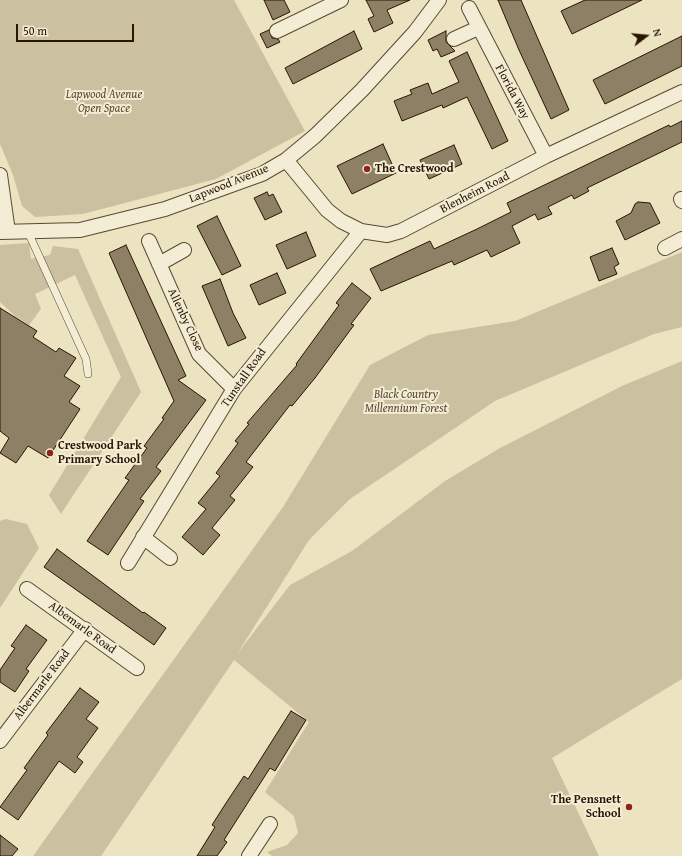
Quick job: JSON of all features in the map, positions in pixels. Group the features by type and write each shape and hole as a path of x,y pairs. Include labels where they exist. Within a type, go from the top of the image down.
{"street":[{"path":"277,32 321,4 341,0"},
{"name":"Lapwood Avenue","path":"4,232 80,230 165,209 262,174 286,160 315,136 362,90 415,32 439,0"},
{"name":"Florida Way","path":"468,8 546,156"},
{"path":"454,39 478,28"},
{"name":"Blenheim Road","path":"286,160 327,210 341,221 361,232 387,235 401,231 546,156 682,92"},
{"path":"0,175 4,232"},
{"name":"Tunstall Road","path":"128,563 234,389 361,232"},
{"path":"666,248 682,239"},
{"name":"Allenby Close","path":"149,241 199,354 234,389"},
{"path":"159,264 184,250"},
{"path":"143,537 170,558"},
{"name":"Albemarle Road","path":"27,589 85,629 137,668"},
{"name":"Albermarle Road","path":"0,742 85,629"},
{"path":"249,856 270,824"}],"lane":[{"path":"28,232 86,360 88,374"}],"green space":[{"name":"Lapwood Avenue Open Space","path":"0,0 234,0 305,131 216,179 83,214 35,217 22,206 13,175 0,144"},
{"path":"29,243 31,259 50,255 53,246 78,249 141,392 61,514 49,495 121,377 75,275 35,294 41,309 29,325 15,316 0,302 0,245"},
{"name":"Black Country Millennium Forest","path":"682,252 682,327 654,334 495,401 350,499 309,540 237,654 290,585 352,551 445,481 500,448 622,386 682,361 682,679 552,758 599,856 272,856 267,852 287,845 298,833 294,816 265,792 309,722 234,660 101,856 33,856 283,507 370,365 428,335 515,321"},
{"path":"6,519 27,524 39,548 0,608 0,521"}],"building":[{"path":"264,0 284,0 290,12 273,20"},
{"path":"366,0 410,0 387,10 393,23 374,32 368,19 374,16"},
{"path":"498,0 521,0 569,110 551,119"},
{"path":"585,0 642,0 572,34 561,11"},
{"path":"269,30 272,38 278,39 280,42 267,48 260,34"},
{"path":"354,31 362,49 293,84 285,68"},
{"path":"446,31 446,42 455,51 441,57 437,49 433,51 428,40"},
{"path":"682,36 682,66 605,104 593,80"},
{"path":"467,52 508,141 492,149 467,97 443,108 442,105 402,121 394,101 412,94 410,90 428,83 432,94 459,82 449,61"},
{"path":"682,121 682,142 587,188 589,191 574,199 572,195 548,207 552,214 538,220 535,214 512,226 520,243 491,257 487,250 454,265 452,261 381,291 370,269 430,241 434,249 477,229 511,212 507,203 669,125 670,127"},
{"name":"The Crestwood","path":"383,144 396,173 352,194 337,166"},
{"path":"454,145 462,164 429,179 420,160"},
{"path":"267,192 269,196 273,194 282,212 265,220 254,198"},
{"path":"638,202 650,203 660,223 625,240 616,221 631,213 635,204"},
{"path":"217,216 241,266 222,275 197,226"},
{"path":"306,232 316,256 287,269 276,245"},
{"path":"126,245 186,376 178,380 206,400 156,467 161,471 140,499 144,501 108,555 87,541 129,480 125,478 147,448 144,446 164,419 162,418 174,401 109,253"},
{"path":"612,248 619,264 614,267 617,274 599,281 590,257"},
{"path":"277,273 286,293 259,305 250,285"},
{"path":"220,279 233,313 246,338 228,346 202,286"},
{"path":"352,283 371,298 351,324 354,325 315,378 292,406 290,405 246,462 253,467 230,496 235,500 212,528 220,535 203,555 182,537 206,509 198,503 220,476 216,473 238,443 235,441 249,424 247,423 297,365 296,364 339,305 336,303"},
{"path":"0,308 37,331 33,337 56,352 59,348 76,358 64,376 80,386 69,402 80,409 48,458 28,446 16,463 0,453 9,438 0,431"},
{"path":"57,549 143,613 144,612 166,628 154,645 44,567"},
{"path":"26,625 47,640 26,669 29,671 15,692 0,682 0,670 15,648 11,646"},
{"path":"80,688 99,702 86,719 98,728 77,757 83,762 75,773 59,761 18,820 0,807 27,770 24,768 48,735 46,733"},
{"path":"291,711 306,720 275,771 270,768 224,840 227,842 217,856 197,856 215,827 212,825 226,803 244,776 248,779"},
{"path":"0,835 18,849 12,856 0,856"}],"place":[{"name":"The Crestwood","path":"367,169"},
{"name":"Crestwood Park Primary School","path":"50,453"},
{"name":"The Pensnett School","path":"629,807"}]}
